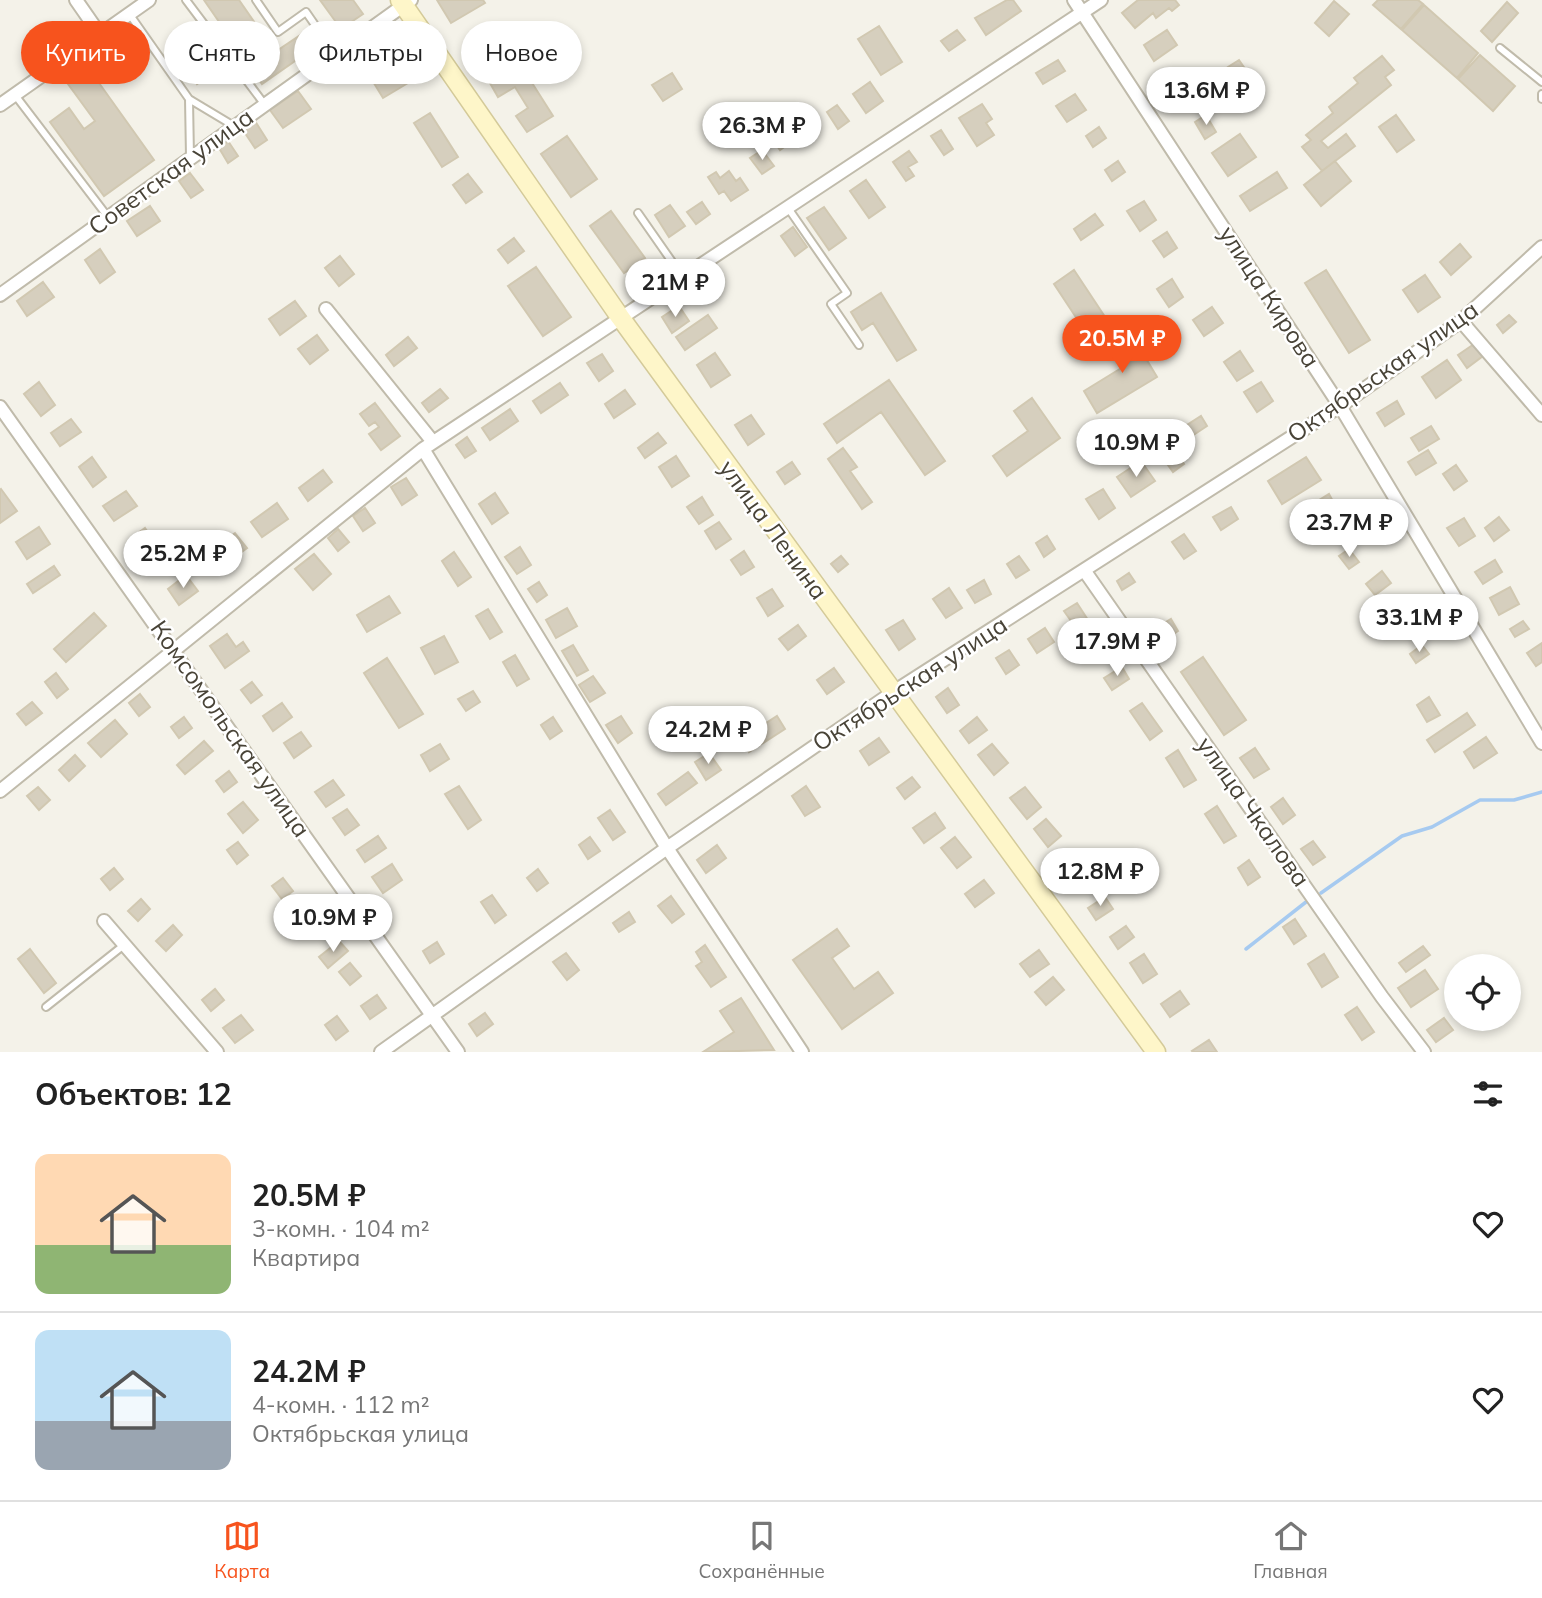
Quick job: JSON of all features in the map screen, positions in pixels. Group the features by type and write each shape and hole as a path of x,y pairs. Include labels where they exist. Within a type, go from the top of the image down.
{"main road":[{"name":"улица Ленина","path":"405,2 620,317 1156,1052"}],"street":[{"path":"76,0 91,21"},
{"path":"122,21 149,0"},
{"name":"улица Кирова","path":"1073,0 1340,406 1542,743"},
{"path":"0,791 428,445 681,276 1084,15 1101,0"},
{"name":"Советская улица","path":"379,21 405,2"},
{"path":"0,105 30,84"},
{"name":"Советская улица","path":"0,295 294,84"},
{"name":"Октябрьская улица","path":"381,1052 667,848 892,693 1340,406 1461,321 1542,247"},
{"path":"326,309 428,445 667,848 802,1052"},
{"path":"1461,321 1542,415"},
{"name":"Комсомольская улица","path":"0,407 458,1052"},
{"name":"улица Чкалова","path":"1084,570 1382,997 1424,1052"},
{"path":"104,921 216,1052"}],"lane":[{"path":"186,0 265,105"},
{"path":"256,0 278,32 306,12 312,21"},
{"path":"130,15 190,99 234,127"},
{"path":"1500,48 1542,82"},
{"path":"15,94 108,217"},
{"path":"190,99 190,158"},
{"path":"787,207 847,293 831,304 859,345"},
{"path":"638,213 681,276"},
{"path":"46,1007 124,945"}],"building":[{"path":"204,0 239,0 254,21 218,21"},
{"path":"320,0 353,0 363,14 353,21 335,21"},
{"path":"437,0 483,0 485,3 451,23"},
{"path":"1007,0 1013,0 1021,11 986,35 975,18"},
{"path":"1138,0 1175,0 1179,5 1172,11 1169,8 1156,18 1153,13 1135,28 1122,13"},
{"path":"1378,0 1418,0 1423,4 1401,29 1373,5"},
{"path":"1334,1 1349,14 1329,36 1315,23"},
{"path":"1507,2 1518,13 1492,42 1481,31"},
{"path":"1424,5 1478,53 1457,78 1402,30"},
{"path":"879,26 902,62 881,75 858,39"},
{"path":"957,30 965,40 949,51 941,41"},
{"path":"1167,30 1177,45 1154,61 1144,45"},
{"path":"294,39 294,62 280,71 280,49"},
{"path":"1480,55 1515,86 1493,111 1458,79"},
{"path":"1382,56 1394,70 1385,77 1391,85 1321,141 1328,148 1346,134 1355,146 1322,171 1302,147 1311,140 1306,135 1333,113 1329,107 1358,83 1354,78"},
{"path":"1058,60 1065,71 1043,84 1036,73"},
{"path":"1239,60 1250,76 1239,83 1228,67"},
{"path":"1184,72 1192,83 1175,93 1168,83"},
{"path":"672,73 682,89 663,101 652,85"},
{"path":"870,82 883,101 866,113 853,94"},
{"path":"68,84 100,84 154,160 104,196 50,122 69,108 84,129 95,121"},
{"path":"374,84 406,84 383,98"},
{"path":"491,84 533,84 553,116 527,132 516,116 528,108 515,87 498,97"},
{"path":"298,91 311,109 283,128 270,110"},
{"path":"1075,94 1086,110 1067,122 1056,106"},
{"path":"982,104 992,119 986,123 994,135 977,146 959,118"},
{"path":"837,105 849,121 838,129 827,112"},
{"path":"769,110 791,142 780,150 758,118"},
{"path":"430,113 458,157 442,167 414,123"},
{"path":"1206,115 1216,132 1205,139 1195,122"},
{"path":"1396,115 1414,140 1397,152 1379,127"},
{"path":"255,121 267,140 255,148 243,130"},
{"path":"1099,127 1106,138 1093,147 1086,136"},
{"path":"941,130 953,149 944,155 931,136"},
{"path":"1240,134 1256,157 1228,176 1212,153"},
{"path":"567,136 597,179 571,197 541,154"},
{"path":"228,141 238,156 228,163 219,148"},
{"path":"762,150 774,166 762,174 750,158"},
{"path":"909,151 917,162 908,167 914,176 906,181 893,162"},
{"path":"1118,161 1125,172 1112,181 1105,170"},
{"path":"1335,161 1351,181 1321,206 1304,185"},
{"path":"729,171 736,181 740,178 748,190 731,201 724,191 719,194 708,177 716,172 720,178"},
{"path":"1277,172 1287,188 1250,211 1240,196"},
{"path":"190,173 203,190 191,198 179,181"},
{"path":"468,174 482,192 466,203 453,185"},
{"path":"866,180 885,207 869,218 850,191"},
{"path":"1144,201 1156,220 1140,231 1127,211"},
{"path":"702,202 710,214 696,224 687,212"},
{"path":"670,205 685,226 669,237 655,215"},
{"path":"150,206 160,221 137,236 127,221"},
{"path":"824,207 846,238 829,250 807,218"},
{"path":"611,211 645,258 624,273 590,226"},
{"path":"1095,214 1103,225 1081,240 1074,229"},
{"path":"793,227 807,247 795,256 781,236"},
{"path":"1167,232 1177,248 1164,257 1153,241"},
{"path":"514,238 524,251 508,263 498,250"},
{"path":"1460,244 1471,257 1451,275 1440,262"},
{"path":"100,249 115,272 100,283 85,260"},
{"path":"340,256 354,274 339,286 325,268"},
{"path":"536,267 571,317 543,336 508,286"},
{"path":"1074,270 1117,335 1097,349 1054,284"},
{"path":"1326,270 1370,340 1349,353 1305,283"},
{"path":"1425,275 1440,297 1418,312 1403,290"},
{"path":"1172,279 1183,297 1169,307 1157,289"},
{"path":"43,282 54,297 27,316 17,301"},
{"path":"881,293 916,350 897,361 873,323 862,330 851,312"},
{"path":"295,301 306,316 280,335 269,319"},
{"path":"679,306 689,321 672,333 662,317"},
{"path":"1212,307 1223,323 1204,336 1193,320"},
{"path":"708,315 717,328 685,350 676,337"},
{"path":"1509,315 1516,322 1503,333 1497,325"},
{"path":"1130,332 1157,377 1097,413 1084,391 1123,367 1110,345"},
{"path":"317,335 328,350 310,364 298,349"},
{"path":"408,337 417,348 394,366 386,355"},
{"path":"1474,344 1483,356 1467,368 1458,355"},
{"path":"1240,351 1253,371 1237,381 1224,362"},
{"path":"715,353 730,375 711,387 697,365"},
{"path":"602,354 613,371 599,381 587,363"},
{"path":"1447,360 1461,380 1436,398 1422,377"},
{"path":"889,380 945,461 925,475 881,412 837,443 824,424"},
{"path":"39,382 55,405 41,416 24,394"},
{"path":"1261,382 1273,401 1257,412 1244,392"},
{"path":"560,383 568,395 541,413 533,401"},
{"path":"440,389 448,398 429,412 422,403"},
{"path":"625,390 635,404 614,418 605,404"},
{"path":"1032,398 1060,438 1007,476 993,456 1028,431 1014,411"},
{"path":"1397,401 1404,414 1385,426 1377,413"},
{"path":"375,403 400,436 381,450 369,434 379,427 375,422 369,426 360,414"},
{"path":"510,409 518,421 490,440 482,428"},
{"path":"751,415 764,434 748,445 735,425"},
{"path":"1201,416 1207,426 1183,442 1176,432"},
{"path":"71,419 81,432 60,446 51,433"},
{"path":"1431,426 1439,439 1419,451 1411,438"},
{"path":"658,433 666,443 645,458 638,448"},
{"path":"467,437 476,451 465,458 456,445"},
{"path":"843,448 857,467 850,471 872,502 862,509 828,459"},
{"path":"1175,450 1184,464 1173,472 1163,458"},
{"path":"1428,450 1436,463 1416,475 1408,462"},
{"path":"676,456 689,476 672,487 659,467"},
{"path":"92,457 106,477 93,487 79,467"},
{"path":"1306,457 1321,480 1282,504 1268,481"},
{"path":"1141,461 1155,481 1131,497 1117,477"},
{"path":"792,462 800,474 785,484 777,472"},
{"path":"1456,465 1467,481 1454,490 1443,474"},
{"path":"323,470 332,482 308,501 299,488"},
{"path":"406,478 417,495 402,505 391,487"},
{"path":"1103,489 1115,508 1099,519 1086,499"},
{"path":"0,490 17,511 0,523"},
{"path":"126,491 137,506 114,521 103,506"},
{"path":"495,493 508,513 492,524 479,504"},
{"path":"1329,494 1336,507 1319,517 1311,505"},
{"path":"702,497 713,515 699,524 687,507"},
{"path":"277,503 288,519 262,537 251,522"},
{"path":"1231,507 1238,519 1221,530 1213,517"},
{"path":"365,508 375,523 363,531 353,516"},
{"path":"1499,517 1509,530 1494,541 1485,528"},
{"path":"1464,518 1475,536 1459,546 1447,528"},
{"path":"1346,521 1357,538 1345,546 1334,529"},
{"path":"719,522 731,539 716,549 705,531"},
{"path":"39,527 50,544 27,559 16,542"},
{"path":"145,528 161,551 146,562 130,539"},
{"path":"338,529 349,542 338,551 328,538"},
{"path":"235,533 247,548 228,562 217,546"},
{"path":"1184,534 1196,551 1184,559 1172,542"},
{"path":"1047,536 1055,549 1044,557 1036,543"},
{"path":"520,547 531,565 517,574 505,557"},
{"path":"1349,549 1359,562 1349,569 1339,556"},
{"path":"744,551 754,567 741,575 731,560"},
{"path":"454,552 471,577 458,586 442,561"},
{"path":"314,554 331,574 313,590 295,569"},
{"path":"841,556 848,564 838,572 831,564"},
{"path":"1019,556 1029,570 1016,578 1007,564"},
{"path":"1495,560 1502,572 1483,584 1475,572"},
{"path":"54,566 60,575 33,593 27,584"},
{"path":"1382,571 1391,583 1375,595 1366,584"},
{"path":"1129,573 1135,582 1122,590 1117,581"},
{"path":"186,575 198,591 179,605 168,589"},
{"path":"984,580 991,594 975,603 967,590"},
{"path":"539,582 547,595 537,602 528,589"},
{"path":"1510,587 1519,604 1499,615 1490,598"},
{"path":"949,588 962,608 946,618 933,599"},
{"path":"772,589 783,606 768,616 757,598"},
{"path":"389,596 400,613 367,632 357,615"},
{"path":"1077,603 1088,620 1076,628 1064,611"},
{"path":"1402,606 1409,618 1401,623 1394,611"},
{"path":"567,608 577,626 556,638 546,620"},
{"path":"488,609 502,632 490,639 476,616"},
{"path":"94,613 106,626 66,662 54,649"},
{"path":"1171,619 1178,631 1161,642 1153,630"},
{"path":"903,620 915,639 899,650 886,630"},
{"path":"1523,621 1529,629 1515,637 1510,629"},
{"path":"798,625 806,636 788,650 779,639"},
{"path":"1045,628 1054,642 1037,653 1028,639"},
{"path":"227,634 236,647 243,642 249,651 225,668 210,646"},
{"path":"444,636 458,662 435,674 421,648"},
{"path":"1542,643 1542,662 1536,666 1527,653"},
{"path":"573,645 588,670 577,676 562,651"},
{"path":"1422,645 1429,654 1416,663 1410,654"},
{"path":"1009,650 1019,665 1006,674 996,658"},
{"path":"515,655 529,679 517,686 503,662"},
{"path":"1203,657 1246,720 1224,735 1181,672"},
{"path":"387,658 423,714 399,728 364,673"},
{"path":"1122,667 1129,679 1112,690 1104,678"},
{"path":"834,668 844,682 827,694 817,680"},
{"path":"56,673 68,689 57,698 45,682"},
{"path":"593,676 605,693 590,702 579,685"},
{"path":"252,682 262,695 251,703 241,690"},
{"path":"948,688 959,705 947,713 936,697"},
{"path":"473,691 480,702 466,711 458,699"},
{"path":"140,694 150,707 139,716 129,703"},
{"path":"1429,697 1440,715 1427,722 1417,705"},
{"path":"32,702 42,713 26,725 17,714"},
{"path":"282,703 292,717 273,731 263,716"},
{"path":"1142,703 1162,731 1150,740 1130,711"},
{"path":"1467,713 1475,725 1435,752 1427,740"},
{"path":"621,716 632,733 618,743 606,725"},
{"path":"777,716 785,729 749,752 741,739"},
{"path":"184,717 192,728 179,738 171,727"},
{"path":"553,717 562,731 550,739 541,725"},
{"path":"977,717 987,730 969,743 960,731"},
{"path":"115,720 127,734 101,757 88,743"},
{"path":"301,732 311,746 294,758 284,743"},
{"path":"1486,737 1497,753 1474,768 1464,752"},
{"path":"879,738 889,752 869,765 860,751"},
{"path":"204,741 213,751 185,774 177,765"},
{"path":"440,744 449,759 430,771 421,755"},
{"path":"992,744 1008,763 994,775 978,755"},
{"path":"1255,748 1269,769 1254,778 1240,758"},
{"path":"1178,750 1196,780 1184,787 1166,758"},
{"path":"709,753 721,770 706,780 695,762"},
{"path":"75,755 85,766 69,781 59,770"},
{"path":"229,771 237,782 224,792 216,781"},
{"path":"688,772 697,783 666,805 658,794"},
{"path":"912,777 920,787 905,799 897,788"},
{"path":"333,780 344,795 326,807 315,792"},
{"path":"459,786 481,820 468,829 445,794"},
{"path":"806,786 820,807 805,816 792,796"},
{"path":"38,787 50,800 39,810 27,796"},
{"path":"1025,787 1041,807 1027,819 1010,798"},
{"path":"1283,798 1295,815 1283,824 1271,807"},
{"path":"243,802 258,820 243,833 228,814"},
{"path":"1217,806 1236,836 1224,843 1205,814"},
{"path":"347,809 359,825 345,835 333,818"},
{"path":"610,810 625,832 613,840 598,818"},
{"path":"935,813 945,828 924,843 913,828"},
{"path":"1046,819 1061,836 1048,847 1034,829"},
{"path":"378,836 386,848 365,862 357,850"},
{"path":"590,837 600,851 588,859 579,845"},
{"path":"955,837 971,857 957,868 941,848"},
{"path":"1313,841 1325,857 1313,865 1301,849"},
{"path":"238,842 248,855 237,864 227,850"},
{"path":"717,845 726,858 706,873 697,860"},
{"path":"1080,860 1089,872 1072,886 1062,873"},
{"path":"1249,860 1260,877 1248,885 1238,868"},
{"path":"392,864 402,880 383,893 372,877"},
{"path":"114,868 123,879 110,890 101,879"},
{"path":"538,869 548,883 537,891 527,878"},
{"path":"283,878 293,891 282,899 272,886"},
{"path":"984,880 994,893 975,907 965,894"},
{"path":"492,895 506,915 495,923 481,902"},
{"path":"671,896 684,914 672,923 658,906"},
{"path":"1105,897 1113,909 1096,920 1088,908"},
{"path":"141,899 150,909 138,921 128,911"},
{"path":"306,908 317,921 306,930 296,917"},
{"path":"629,912 635,922 619,932 613,923"},
{"path":"1295,919 1306,936 1294,944 1283,927"},
{"path":"173,925 182,935 166,951 156,941"},
{"path":"1126,926 1134,937 1118,949 1110,937"},
{"path":"837,929 849,946 832,958 854,989 878,972 893,993 842,1029 793,960"},
{"path":"339,941 348,951 328,968 319,957"},
{"path":"437,942 444,954 430,963 423,951"},
{"path":"705,945 726,977 711,987 696,966 702,962 696,952"},
{"path":"1423,946 1430,955 1406,972 1399,963"},
{"path":"30,949 56,983 44,993 18,959"},
{"path":"1039,950 1049,964 1030,977 1020,964"},
{"path":"566,953 579,970 567,980 553,962"},
{"path":"1144,954 1157,974 1143,983 1130,963"},
{"path":"1324,954 1338,977 1322,987 1308,964"},
{"path":"350,963 361,976 350,985 339,972"},
{"path":"1425,970 1438,989 1411,1007 1398,988"},
{"path":"1053,977 1064,990 1046,1005 1035,992"},
{"path":"215,989 224,1000 211,1011 202,1000"},
{"path":"1180,991 1189,1004 1170,1017 1161,1004"},
{"path":"377,995 386,1008 370,1019 361,1006"},
{"path":"741,998 774,1050 703,1052 734,1032 720,1011"},
{"path":"1357,1007 1374,1032 1362,1040 1345,1015"},
{"path":"485,1013 493,1024 477,1036 469,1024"},
{"path":"241,1015 253,1030 235,1043 223,1028"},
{"path":"337,1016 348,1031 336,1040 325,1025"},
{"path":"1444,1018 1444,1031 1452,1031 1436,1042 1427,1030"},
{"path":"1209,1040 1217,1052 1192,1051"}],"waterway":[{"path":"1321,893 1402,836 1432,827 1480,800 1514,800 1542,792"},
{"path":"1246,949 1306,902"}]}
